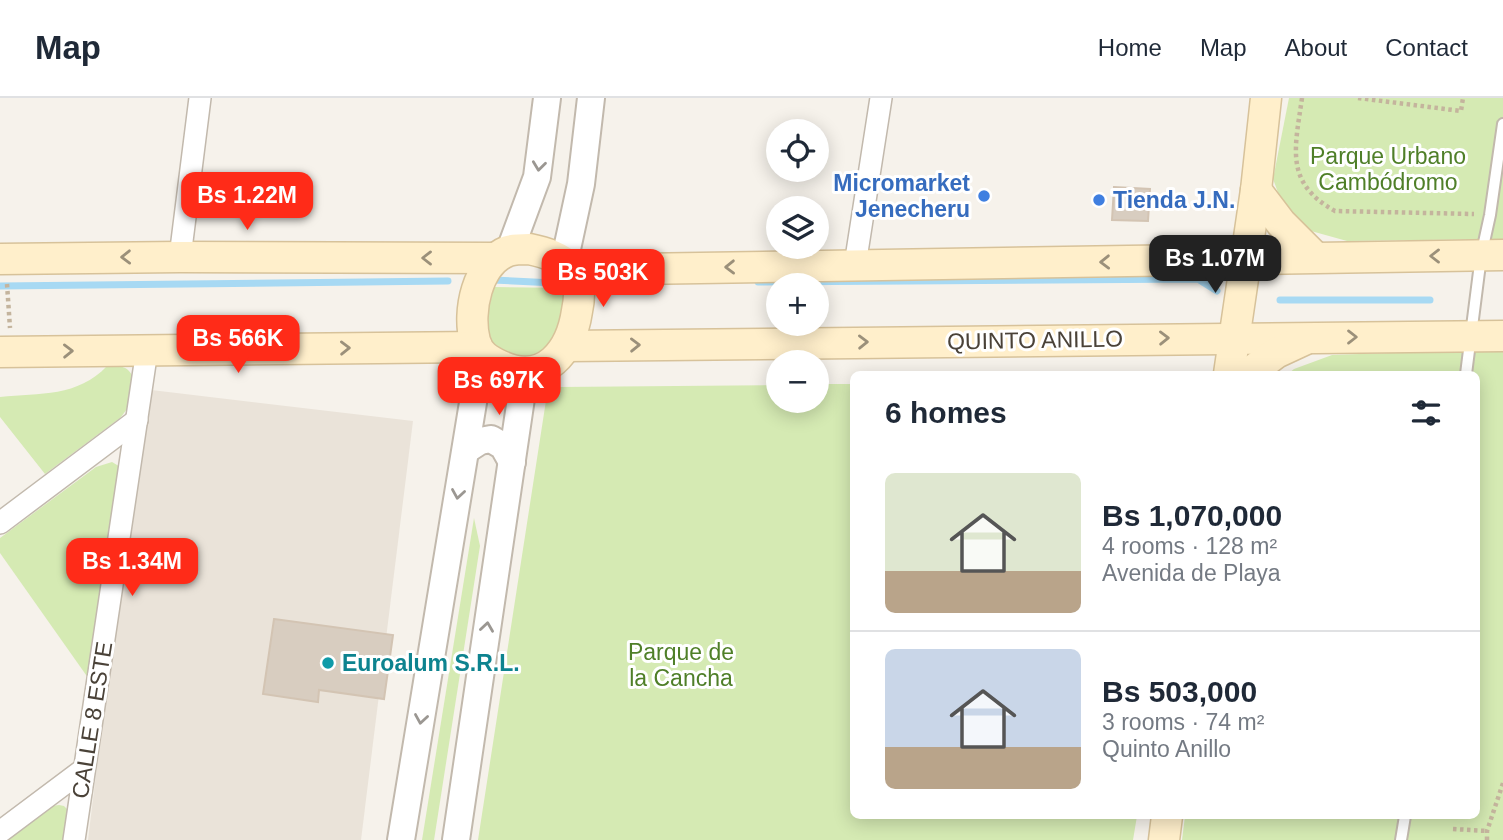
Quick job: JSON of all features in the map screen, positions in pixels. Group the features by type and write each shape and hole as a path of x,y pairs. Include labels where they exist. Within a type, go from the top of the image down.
{"main road":[{"path":"1229,371 1256,190 1266,98"},
{"path":"1256,190 1281,223 1315,257"},
{"path":"0,259 502,254 529,249 548,253 568,266 578,282 580,297 572,338 562,354 546,367 525,371 507,368 479,351 6,352"},
{"path":"479,351 472,320 474,302 479,285 502,254"},
{"path":"568,266 855,265 1245,270 1315,257 1492,256"},
{"name":"QUINTO ANILLO","path":"567,346 1236,328 1313,337 1503,336"},
{"path":"1252,371 1276,353 1313,337"},
{"path":"1164,840 1167,819"}],"street":[{"path":"180,257 200,98"},
{"path":"502,254 537,177 547,98"},
{"path":"568,266 591,98"},
{"path":"855,265 880,98"},
{"name":"CALLE 8 ESTE","path":"74,840 147,350"},
{"path":"401,840 466,450 479,351"},
{"path":"456,840 525,371"},
{"path":"0,523 137,420"},
{"path":"466,450 480,441 491,439 503,446 512,462"},
{"path":"4,822 84,769"}],"lane":[{"path":"1466,371 1472,336 1492,256 1490,215 1503,124"},
{"path":"1401,840 1404,819"}],"path":[{"path":"1302,98 1296,166 1301,181 1322,204 1335,211 1490,215"},
{"path":"1358,98 1461,111 1463,98"},
{"path":"6,352 7,295"},
{"path":"1487,840 1487,831 1503,783"},
{"path":"1453,829 1487,831"}],"shaded area":[{"path":"143,389 413,421 361,840 88,840"}],"green space":[{"name":"Parque Urbano Cambódromo","path":"1289,98 1503,98 1503,239 1347,241 1311,231 1286,214 1273,179"},
{"path":"494,287 569,288 554,342 538,356 505,362 487,339 486,320"},
{"path":"1503,349 1503,840 1182,840 1185,819 1480,819 1480,371 1292,371 1332,355"},
{"path":"107,366 124,368 132,376 134,389 127,408 120,418 45,474 0,417 0,397 58,392 84,383"},
{"name":"Parque de la Cancha","path":"829,384 850,384 850,819 1136,819 1133,840 478,840 547,394 559,387 766,385 766,413 829,413"},
{"path":"112,462 122,468 91,682 0,553 0,538 96,467"},
{"path":"474,518 480,546 434,840 422,840"},
{"path":"59,805 70,812 70,840 6,840 52,806"}],"building":[{"path":"1114,187 1150,189 1148,221 1112,220"},
{"name":"Euroalum S.R.L.","path":"274,619 393,635 384,699 319,690 318,702 263,694"}],"waterway":[{"path":"758,282 1198,279 1217,291"},
{"path":"493,280 554,283"},
{"path":"0,286 448,281"},
{"path":"1280,300 1430,300"}],"place":[{"name":"Micromarket Jenecheru","path":"984,196"},
{"name":"Tienda J.N.","path":"1099,200"},
{"name":"Euroalum S.R.L.","path":"328,663"}]}
